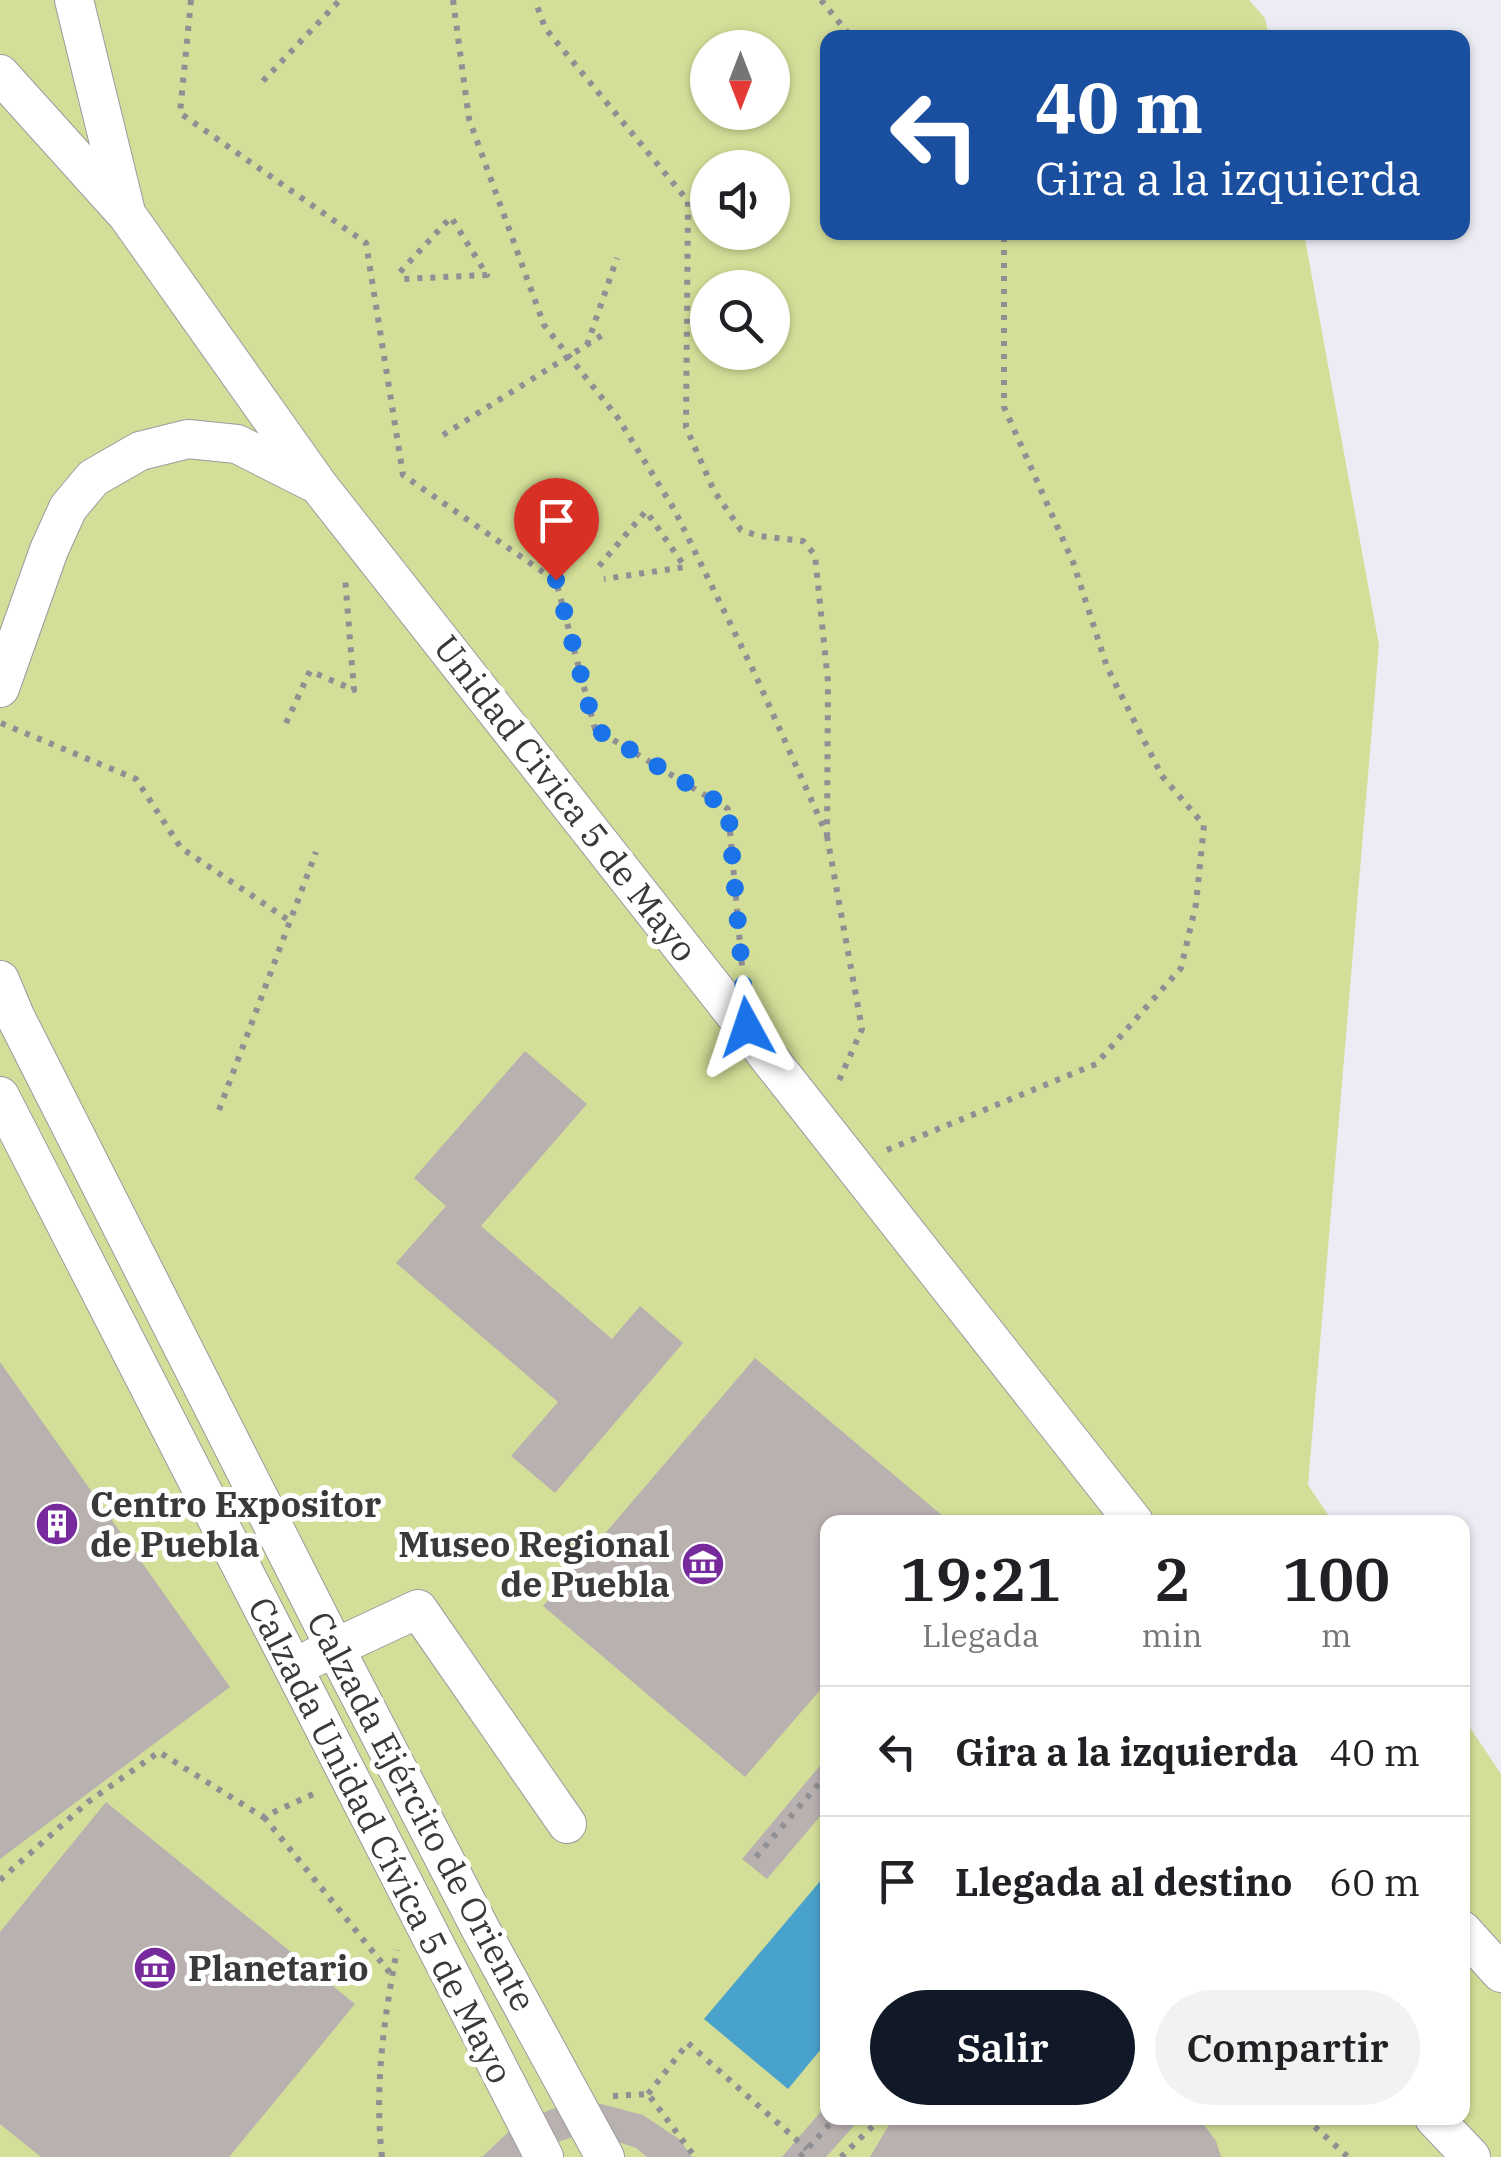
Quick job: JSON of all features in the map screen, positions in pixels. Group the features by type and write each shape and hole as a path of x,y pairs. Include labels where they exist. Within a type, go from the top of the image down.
{"lane":[{"path":"74,0 127,216"},
{"name":"Unidad Civica 5 de Mayo","path":"0,74 127,216 318,486 1129,1515"},
{"path":"0,688 49,550 68,508 93,478 140,450 188,439 237,444 318,486"},
{"name":"Calzada Ejército de Oriente","path":"0,980 334,1646 480,1928 605,2157"},
{"name":"Calzada Unidad Cívica 5 de Mayo","path":"0,1096 544,2157"},
{"path":"292,1669 418,1609 567,1824"},
{"path":"440,1952 480,1928"},
{"path":"1470,1939 1501,1973"},
{"path":"1441,2125 1471,2157"}],"path":[{"path":"191,0 180,113 366,243 403,476 556,580 595,729 728,808 747,1027"},
{"path":"263,81 340,0"},
{"path":"453,0 469,119 544,325 618,418 674,509 756,674 826,835"},
{"path":"535,0 545,28 688,200 686,428 714,491 741,530 804,541 815,555 828,682 826,835 862,1029 820,1122"},
{"path":"820,0 845,30"},
{"path":"451,217 487,276 401,275 451,217"},
{"path":"853,1164 1096,1064 1180,968 1196,904 1204,824 1162,776 1107,667 1073,562 1004,407 1004,240"},
{"path":"587,345 617,258"},
{"path":"443,434 604,334"},
{"path":"599,566 646,511 685,568 604,579"},
{"path":"286,723 310,671 354,690 344,571"},
{"path":"0,723 136,780 182,848 290,921"},
{"path":"219,1110 316,852"},
{"path":"0,1880 88,1802 159,1752 263,1816 392,1975"},
{"path":"756,1858 820,1782"},
{"path":"263,1816 308,1797"},
{"path":"382,2157 378,2126 384,2018 400,1931 419,1912"},
{"path":"574,2098 648,2094 688,2043 808,2149"},
{"path":"648,2094 695,2157"},
{"path":"800,2157 829,2125"},
{"path":"840,2157 874,2125"},
{"path":"1313,2125 1348,2157"}],"green space":[{"path":"0,0 1249,0 1265,18 1268,30 820,30 820,240 1305,240 1379,645 1308,1485 1328,1515 820,1515 820,2125 1470,2125 1470,1728 1501,1774 1501,2157 0,2157"}],"water":[{"path":"820,1881 820,2050 788,2089 704,2019"}],"building":[{"path":"525,1051 587,1104 481,1226 612,1339 640,1306 683,1343 555,1493 511,1456 558,1402 396,1263 446,1206 414,1178"},
{"name":"Museo Regional de Puebla","path":"755,1358 942,1515 820,1515 820,1690 745,1777 543,1606"},
{"name":"Centro Expositor de Puebla","path":"0,1362 230,1687 0,1859"},
{"path":"820,1766 820,1816 767,1879 742,1859"},
{"name":"Planetario","path":"106,1802 355,2004 229,2157 41,2157 0,2124 0,1932"},
{"path":"601,2104 643,2115 679,2139 692,2157 647,2157 636,2148 607,2138 575,2136 544,2147 530,2157 482,2157 518,2123 557,2107"},
{"path":"820,2112 820,2125 855,2125 826,2157 782,2157"},
{"path":"889,2125 1204,2125 1216,2141 1221,2157 870,2157"}],"place":[{"name":"Centro Expositor de Puebla","path":"57,1524"},
{"name":"Museo Regional de Puebla","path":"703,1564"},
{"name":"Planetario","path":"155,1968"}],"route":[{"path":"556,580 595,729 728,808 747,1027"}]}
